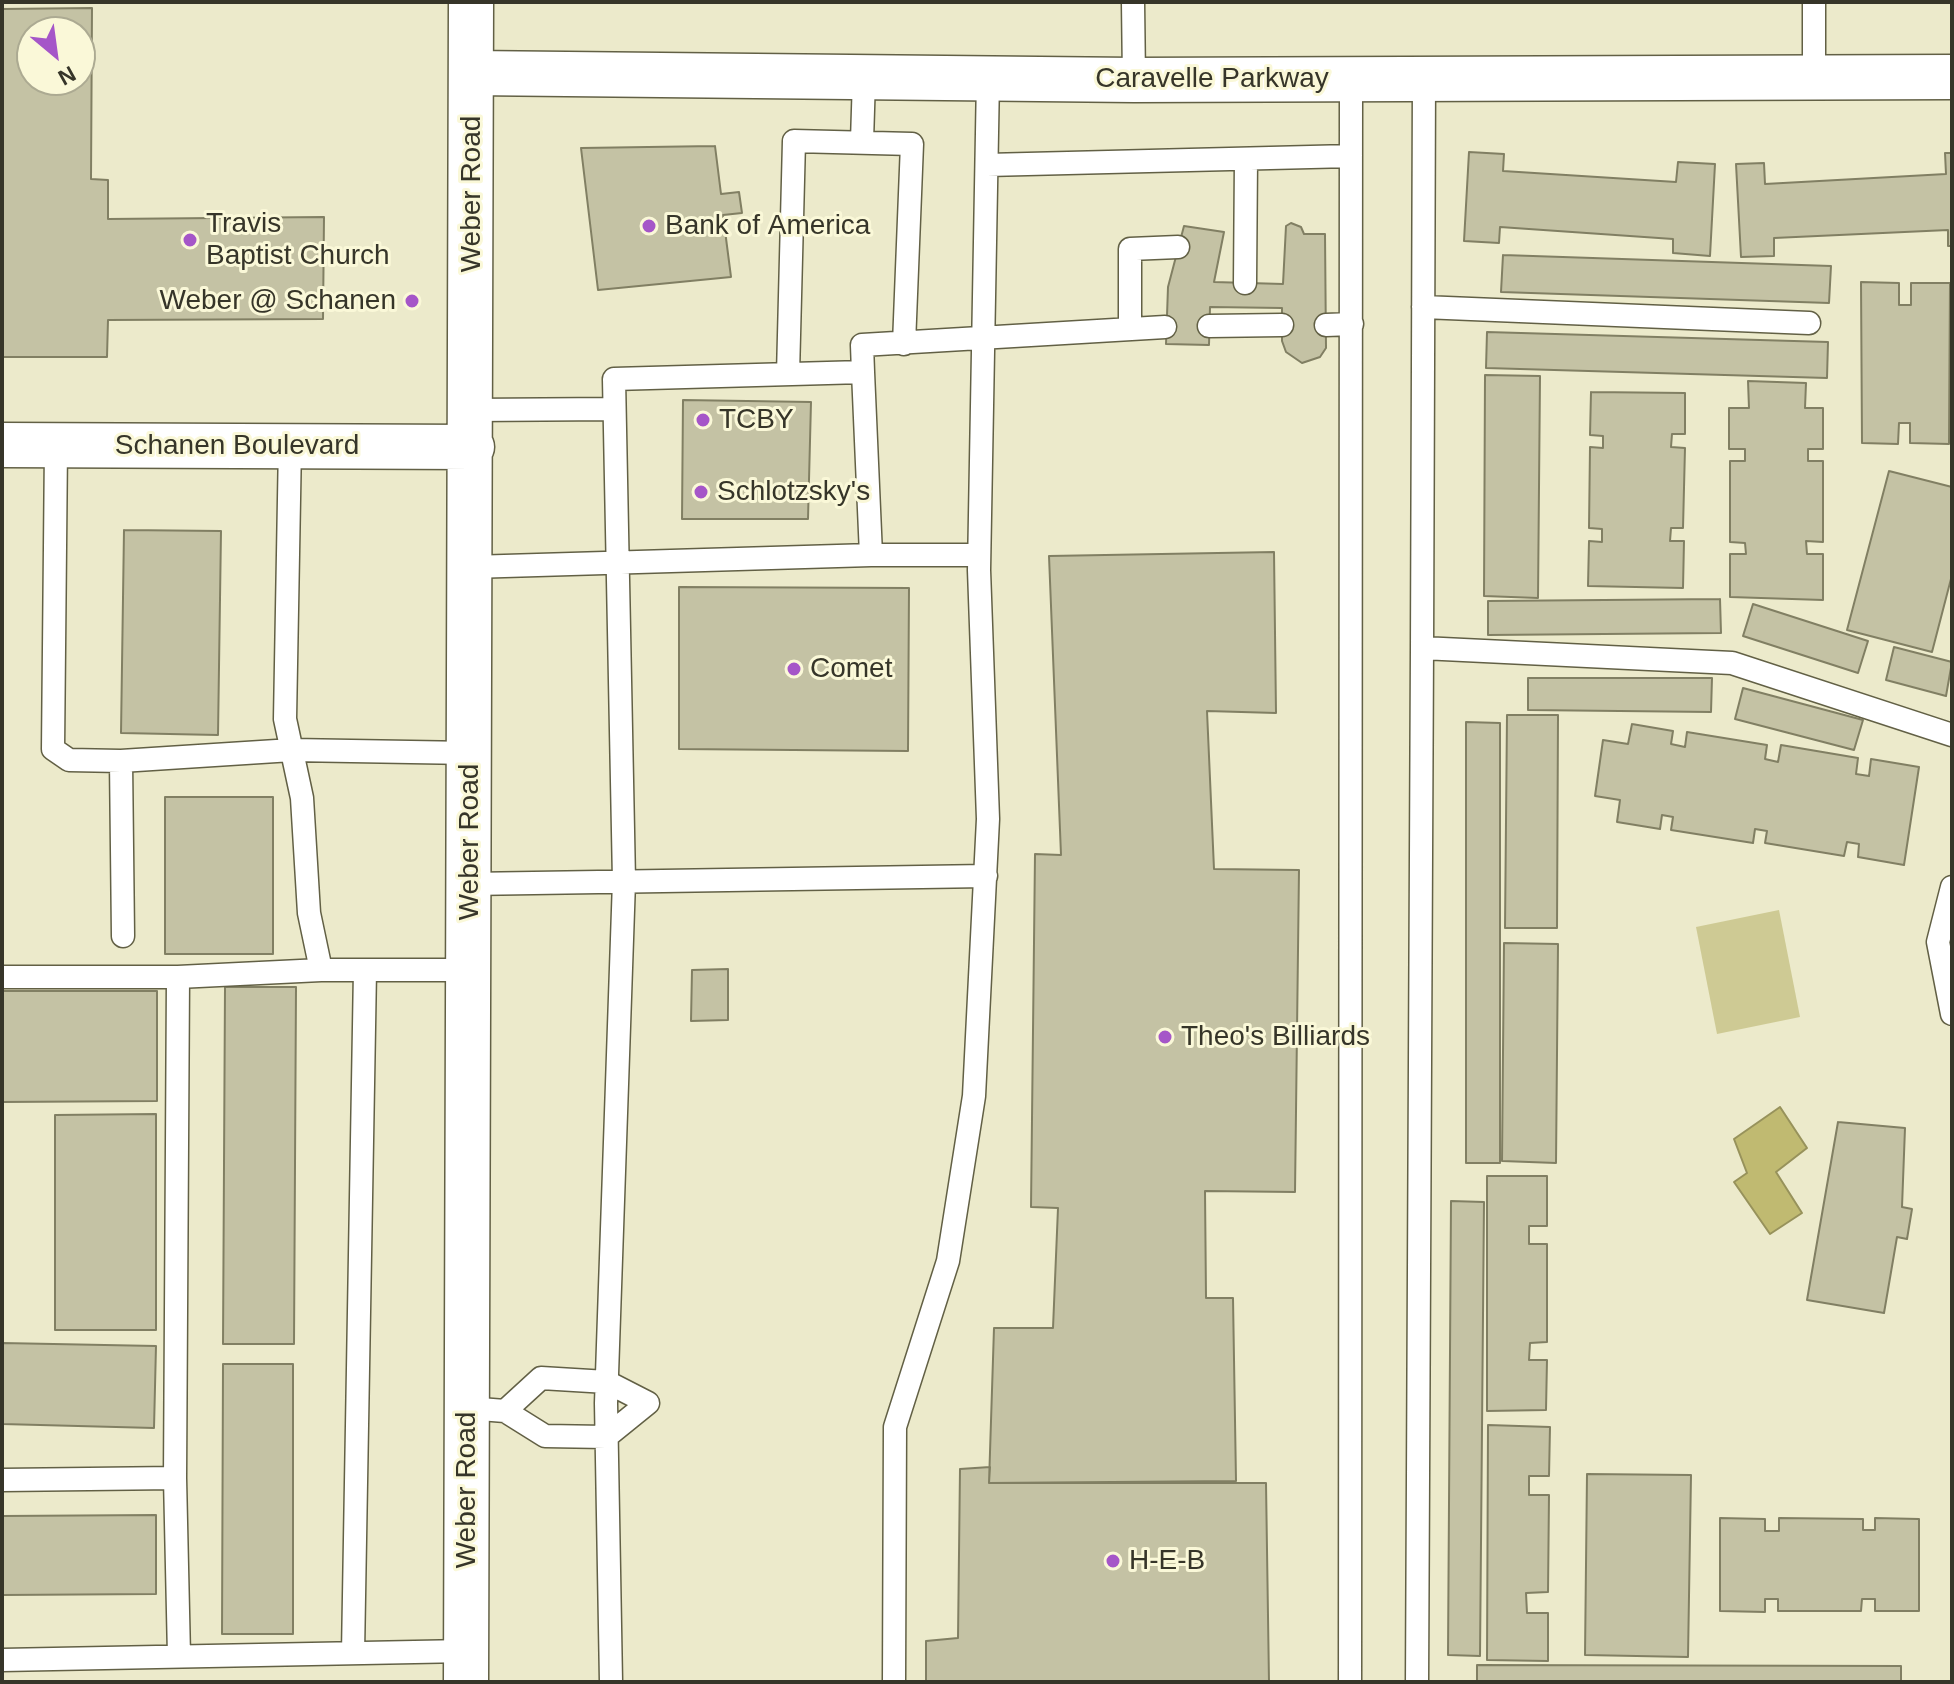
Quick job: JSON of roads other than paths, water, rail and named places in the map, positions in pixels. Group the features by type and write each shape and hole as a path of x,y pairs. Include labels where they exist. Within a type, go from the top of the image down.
{"street":[{"name":"Weber Road","path":"466,1666 486,1409 469,970 471,2"},
{"name":"Caravelle Parkway","path":"472,73 1134,80 1952,77"},
{"name":"Schanen Boulevard","path":"2,445 290,444 472,428"}],"lane":[{"path":"1133,2 1134,80"},
{"path":"1814,2 1814,77"},
{"path":"862,141 864,78"},
{"path":"894,1682 895,1427 951,1248 974,1096 988,803 979,555 988,78"},
{"path":"1417,1682 1424,78"},
{"path":"1350,1682 1348,553 1352,324 1351,79"},
{"path":"788,374 794,141 912,144 904,344"},
{"path":"987,165 1351,156"},
{"path":"1245,283 1246,159"},
{"path":"1222,246 1245,246"},
{"path":"1130,329 1130,249 1178,247"},
{"path":"1423,307 1809,323"},
{"path":"1209,326 1245,317 1282,325"},
{"path":"1326,325 1352,324"},
{"path":"871,555 862,345 1165,327"},
{"path":"611,1682 606,1437 624,881 614,379 863,372"},
{"path":"472,428 614,409"},
{"path":"290,444 285,719 302,798 309,913 321,970"},
{"path":"56,446 53,749 69,760 121,761 292,750 470,753"},
{"path":"471,567 871,555 979,555"},
{"path":"1422,648 1732,663 1952,735"},
{"path":"121,761 123,936"},
{"path":"469,884 986,876"},
{"path":"1952,887 1938,942 1952,1014"},
{"path":"2,977 178,977 321,970 469,970"},
{"path":"353,1653 365,970"},
{"path":"178,977 175,1478 179,1656"},
{"path":"541,1378 607,1382 648,1403 606,1437 545,1436 486,1409 541,1378"},
{"path":"2,1480 175,1478"},
{"path":"2,1660 353,1653 466,1666"}],"place":[{"name":"Bank of America","path":"649,226"},
{"name":"Travis Baptist Church","path":"190,240"},
{"name":"Weber @ Schanen","path":"412,301"},
{"name":"TCBY","path":"703,420"},
{"name":"Schlotzsky's","path":"701,492"},
{"name":"Comet","path":"794,669"},
{"name":"Theo's Billiards","path":"1165,1037"},
{"name":"H-E-B","path":"1113,1561"}]}
